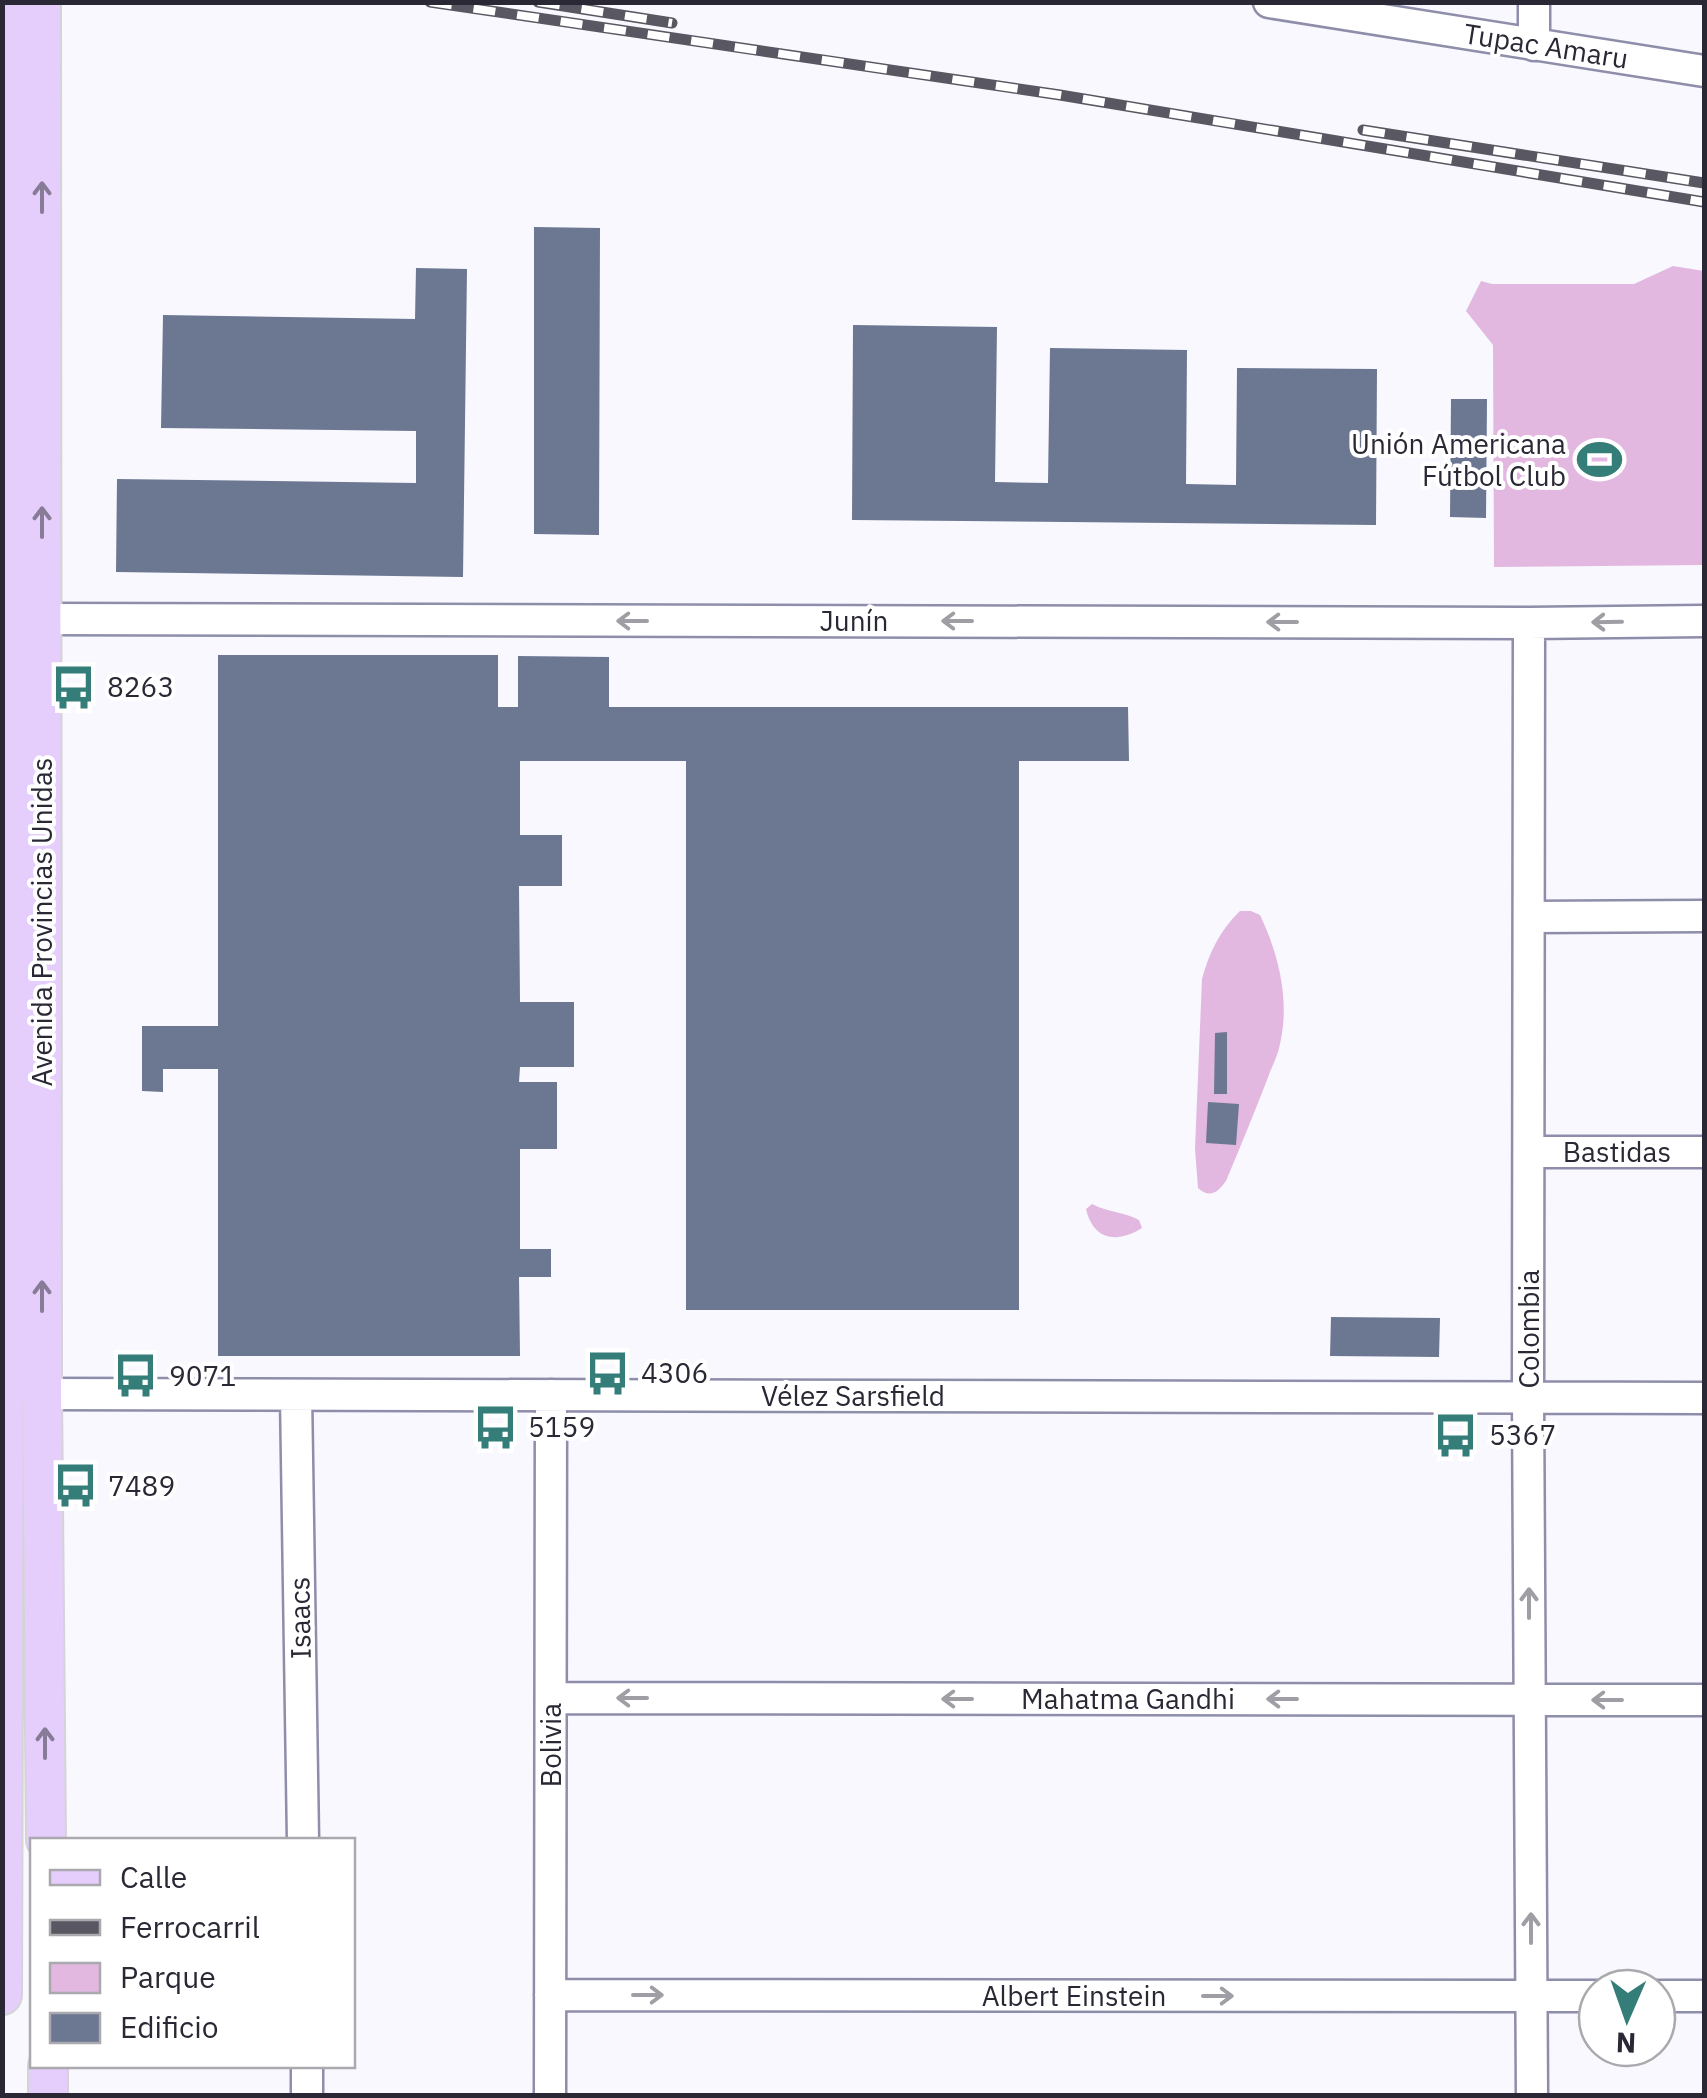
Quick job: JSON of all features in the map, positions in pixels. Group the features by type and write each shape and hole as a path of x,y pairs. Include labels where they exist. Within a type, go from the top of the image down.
{"main road":[{"name":"Avenida Provincias Unidas","path":"8,2 5,44 17,619 42,1394 46,1838"},
{"name":"Avenida Provincias Unidas","path":"2,1995 4,870 42,2"},
{"name":"Vélez Sarsfield","path":"3,1394 42,1394"},
{"path":"48,2068 48,2096"}],"street":[{"name":"Tupac Amaru","path":"1269,2 1704,71"},
{"path":"1534,2 1534,45"},
{"name":"Junín","path":"17,619 1704,622"},
{"name":"Colombia","path":"1530,623 1528,1398 1532,2096"},
{"path":"1530,917 1704,916"},
{"name":"Bastidas","path":"1529,1152 1704,1152"},
{"name":"Vélez Sarsfield","path":"42,1394 1704,1398"},
{"name":"Isaacs","path":"296,1395 303,1838"},
{"name":"Bolivia","path":"550,2096 552,1396"},
{"name":"Mahatma Gandhi","path":"551,1698 1704,1700"},
{"name":"Albert Einstein","path":"550,1995 1577,1996"},
{"path":"1677,1996 1704,1996"},
{"path":"307,2068 307,2096"}],"green space":[{"name":"Unión Americana Fútbol Club","path":"1673,266 1704,271 1704,565 1494,567 1493,345 1466,311 1481,281 1634,284"},
{"path":"1240,911 1260,915 1273,946 1283,994 1283,1027 1276,1058 1226,1181 1210,1194 1198,1188 1195,1149 1202,979 1216,942"},
{"path":"1092,1204 1139,1220 1142,1228 1124,1236 1100,1233 1086,1209"}],"building":[{"path":"534,227 600,228 599,535 534,534"},
{"path":"416,268 467,269 463,577 116,572 117,479 416,483 416,431 161,428 163,315 415,319"},
{"path":"853,325 997,327 995,482 1048,483 1050,348 1187,350 1186,484 1236,485 1237,368 1377,369 1376,525 852,520"},
{"path":"1451,399 1487,399 1486,518 1450,517"},
{"path":"218,655 498,655 498,707 518,707 518,656 609,657 609,707 1128,707 1129,761 1019,761 1019,1310 686,1310 686,761 520,761 520,835 562,835 562,886 519,886 520,1002 574,1002 574,1067 520,1067 519,1082 557,1082 557,1149 520,1149 520,1249 551,1249 551,1277 519,1277 520,1356 218,1356 218,1069 163,1069 163,1092 142,1091 142,1026 218,1026"},
{"path":"1227,1032 1227,1094 1214,1094 1215,1033"},
{"path":"1208,1102 1239,1104 1236,1145 1206,1143"},
{"path":"1331,1317 1440,1318 1439,1357 1330,1356"}],"railway":[{"path":"430,2 1060,95 1704,202"},
{"path":"538,2 672,23"},
{"path":"1363,130 1704,183"}],"place":[{"name":"Unión Americana Fútbol Club","path":"1599,460"},
{"name":"8263","path":"74,687"},
{"name":"4306","path":"608,1373"},
{"name":"9071","path":"136,1376"},
{"name":"5159","path":"495,1427"},
{"name":"5367","path":"1456,1435"},
{"name":"7489","path":"75,1486"}]}
